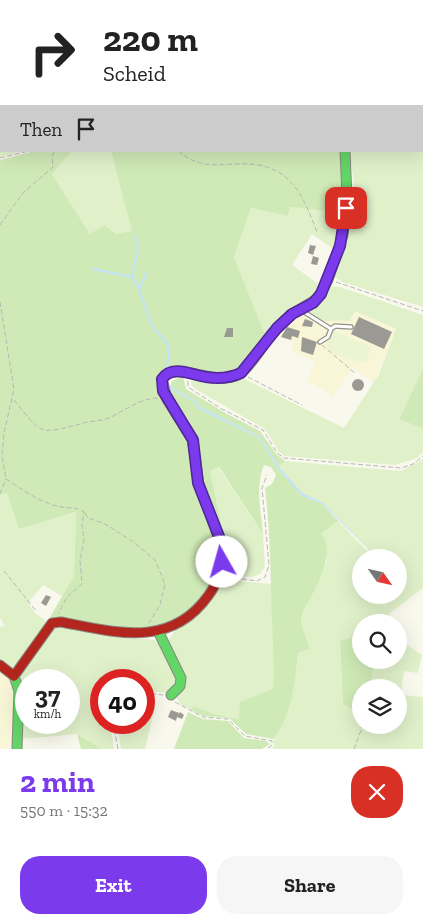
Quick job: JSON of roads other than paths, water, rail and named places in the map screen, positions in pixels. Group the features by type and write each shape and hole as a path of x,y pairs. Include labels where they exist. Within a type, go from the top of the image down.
{"street":[{"path":"14,676 48,626 55,622 144,635 159,632 181,622 195,611 212,592 219,575 222,556 220,539 198,483 193,440 170,402 162,384 166,374 174,371 222,378 241,372 250,364 277,328 317,299 328,280 340,246 346,219 345,152"},
{"path":"159,632 181,678 178,689 171,694"},
{"path":"0,666 5,672 14,676"},
{"path":"14,676 18,690 18,748"}],"lane":[{"path":"300,310 330,328"},
{"path":"330,328 335,326 351,327"},
{"path":"320,342 328,337 330,328"}],"water":[{"path":"172,381 171,387 194,400 202,408 260,437 279,467 302,493 323,503 368,549 322,504 301,495 278,469 259,438 201,410 193,401 169,388"}],"waterway":[{"path":"132,277 138,248 134,236"},
{"path":"93,269 132,277 139,289 152,326 167,343 169,352 167,368"},
{"path":"140,288 147,272"}]}
